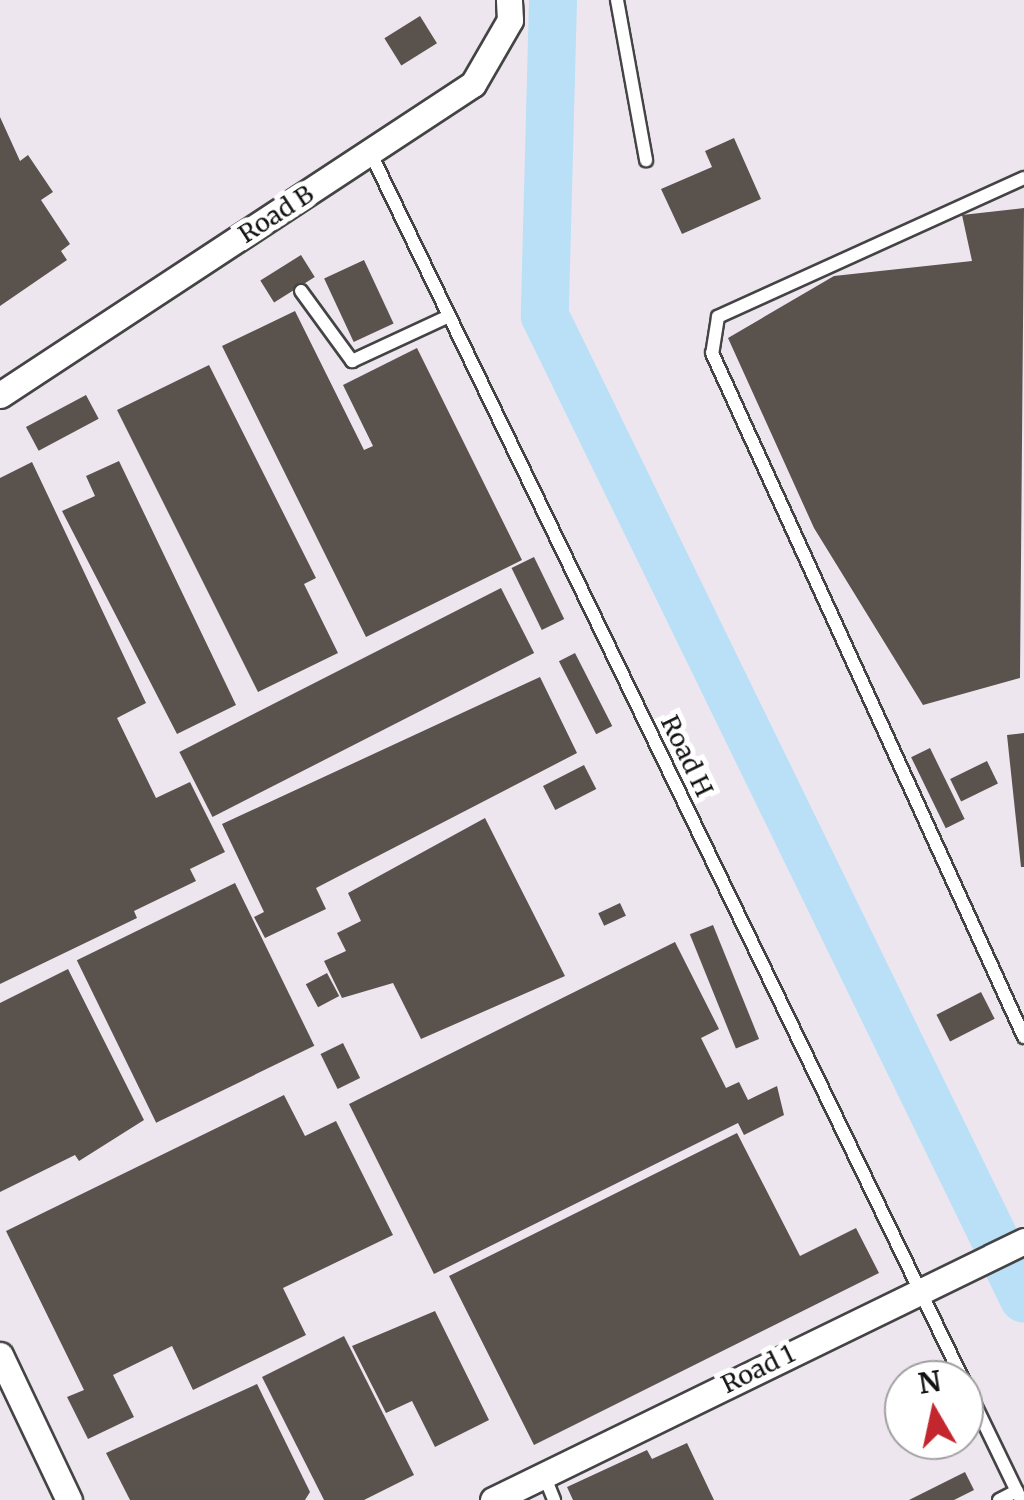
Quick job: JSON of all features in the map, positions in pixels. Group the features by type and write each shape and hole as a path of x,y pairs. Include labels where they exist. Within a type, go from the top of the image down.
{"street":[{"name":"Road B","path":"0,395 474,84 510,20 509,0"},
{"name":"Road 1","path":"493,1500 1019,1242"},
{"path":"0,1355 69,1500"}],"lane":[{"path":"617,0 646,160"},
{"name":"Road H","path":"370,152 954,1360"},
{"path":"1024,178 718,317 712,352 1024,1037"},
{"path":"302,291 352,361 449,316"},
{"name":"Road H","path":"984,1423 1019,1496"},
{"path":"544,1475 554,1500"},
{"path":"998,1500 1019,1496"}],"shaded area":[{"path":"0,0 1024,0 1024,1500 0,1500"}],"building":[{"path":"420,16 437,43 401,65 384,38"},
{"path":"0,117 20,161 28,155 53,192 41,200 70,244 61,251 67,260 0,306"},
{"path":"734,138 761,199 682,234 661,189 712,167 705,151"},
{"path":"1024,208 1020,678 923,705 814,528 728,338 834,276 972,261 962,215"},
{"path":"301,255 315,277 274,302 260,280"},
{"path":"364,260 394,323 354,342 324,279"},
{"path":"295,311 364,450 373,446 343,385 417,348 522,560 366,637 222,346"},
{"path":"209,365 316,578 304,584 338,653 258,692 117,410"},
{"path":"86,395 99,419 39,451 26,427"},
{"path":"119,461 236,705 177,734 62,511 95,496 86,476"},
{"path":"32,462 146,703 117,718 156,798 190,782 225,852 190,869 196,881 134,911 137,918 0,984 0,478"},
{"path":"534,557 564,619 542,630 512,568"},
{"path":"501,588 534,653 212,817 179,752"},
{"path":"575,653 612,726 596,734 559,661"},
{"path":"540,677 577,753 316,888 326,909 265,938 254,917 264,912 222,824"},
{"path":"1024,733 1024,867 1021,867 1007,735"},
{"path":"930,748 965,819 946,828 911,757"},
{"path":"987,761 998,783 961,801 950,779"},
{"path":"584,765 596,789 555,810 543,786"},
{"path":"485,818 565,976 421,1039 393,983 342,998 324,961 346,951 337,933 361,921 348,893"},
{"path":"235,883 314,1046 156,1123 77,960"},
{"path":"620,903 626,916 604,926 598,913"},
{"path":"713,925 759,1039 736,1048 690,934"},
{"path":"675,942 719,1029 701,1038 726,1088 739,1082 748,1100 777,1086 784,1115 744,1135 738,1123 434,1274 349,1104"},
{"path":"68,969 144,1120 79,1161 75,1155 0,1192 0,1003"},
{"path":"327,973 339,996 318,1007 306,984"},
{"path":"981,992 995,1019 950,1041 936,1015"},
{"path":"343,1043 360,1078 338,1089 321,1054"},
{"path":"284,1095 305,1136 336,1121 393,1235 283,1288 306,1335 193,1390 172,1346 113,1375 134,1417 88,1439 67,1397 84,1390 6,1231"},
{"path":"737,1133 800,1256 856,1228 879,1273 534,1445 449,1276"},
{"path":"435,1311 489,1420 435,1447 412,1401 386,1413 352,1346"},
{"path":"344,1336 414,1475 364,1500 324,1500 262,1377"},
{"path":"257,1384 310,1492 305,1500 130,1500 106,1453"},
{"path":"687,1443 714,1500 573,1500 567,1487 647,1450 652,1459"},
{"path":"965,1472 974,1490 954,1500 909,1500"}],"waterway":[{"path":"553,0 545,316 1024,1299"}]}
